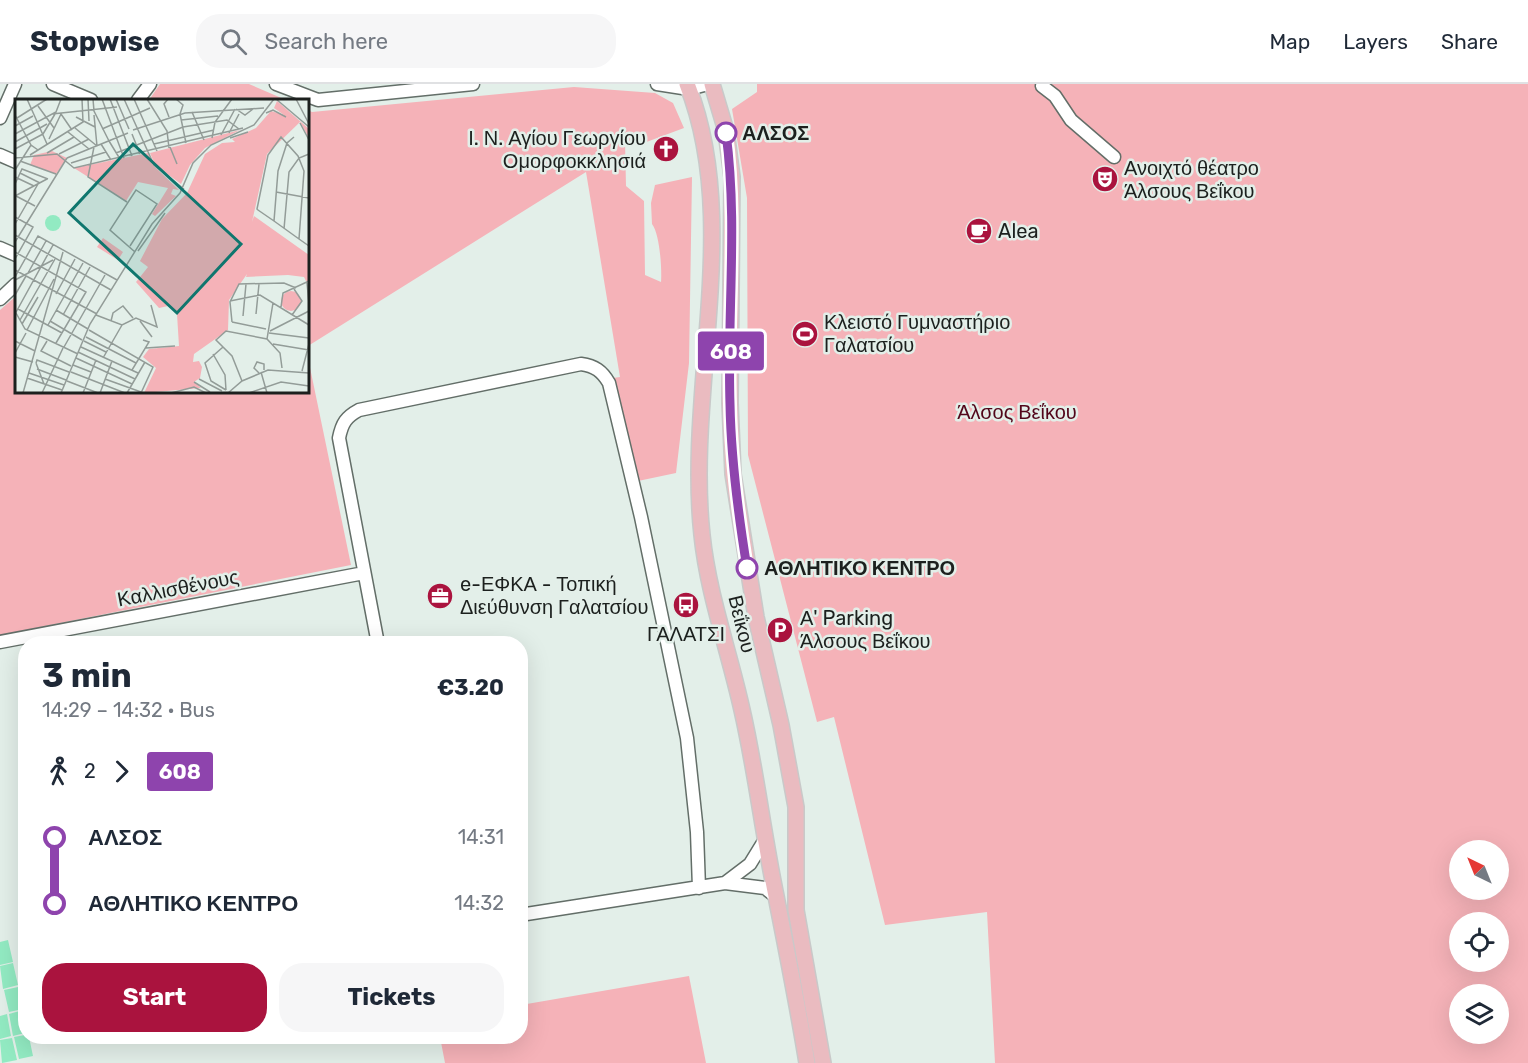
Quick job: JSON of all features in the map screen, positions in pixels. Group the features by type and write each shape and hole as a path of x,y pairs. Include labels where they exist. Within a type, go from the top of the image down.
{"main road":[{"name":"Βεΐκου","path":"710,84 726,131 732,177 730,404 733,474 756,617 781,725 796,807 796,910 823,1063"},
{"name":"Βεΐκου","path":"688,87 697,108 709,176 710,258 698,456 702,534 719,620 742,710 807,1063"}],"street":[{"path":"0,118 15,84"},
{"path":"53,84 89,99"},
{"path":"139,99 150,84"},
{"path":"276,84 318,100 473,84"},
{"path":"657,84 688,87 710,84"},
{"path":"1042,86 1055,96 1071,120 1114,157"},
{"path":"0,155 15,162"},
{"path":"0,248 15,255"},
{"path":"2,296 15,285"},
{"path":"376,636 339,438 342,425 348,416 359,410 581,364 592,366 603,372 609,383 641,517 687,738 697,832 699,888"},
{"name":"Καλλισθένους","path":"32,636 364,573"},
{"name":"Καλλισθένους","path":"0,642 18,639"},
{"path":"725,883 750,864 766,838"},
{"path":"528,914 725,883 765,888 776,896"}],"green space":[{"path":"160,84 249,84 284,99 150,99"},
{"name":"Άλσος Βεΐκου","path":"757,84 1528,84 1528,1063 995,1063 987,912 885,925 834,717 817,722 748,455 747,198 732,109 757,92"},
{"path":"574,87 655,93 673,103 684,128 641,144 625,141 626,186 644,201 645,275 661,282 659,244 652,224 651,203 655,185 692,177 689,363 676,473 638,481 613,378 620,377 586,172 309,345 309,110"},
{"path":"15,297 15,393 309,393 309,363 351,565 0,635 0,310"},
{"path":"689,976 706,1063 445,1063 441,1044 528,1044 528,1004"}],"shaded area":[{"path":"8,940 13,962 0,965 0,942"},
{"path":"13,963 18,985 3,989 0,966"},
{"path":"18,987 18,1010 9,1012 4,990"},
{"path":"18,1011 18,1035 13,1036 9,1014"},
{"path":"7,1014 11,1036 0,1039 0,1016"},
{"path":"18,1036 18,1044 30,1044 33,1056 19,1059 14,1037"},
{"path":"12,1038 17,1060 2,1063 0,1040"}],"bus line":[{"name":"608","path":"726,133 732,177 733,215 730,404 733,474 747,568"}],"place":[{"name":"ΑΛΣΟΣ","path":"726,133"},
{"name":"Ι. Ν. Αγίου Γεωργίου Ομορφοκκλησιά","path":"666,149"},
{"name":"Ανοιχτό θέατρο Άλσους Βεΐκου","path":"1105,179"},
{"name":"Alea","path":"979,231"},
{"name":"Κλειστό Γυμναστήριο Γαλατσίου","path":"805,334"},
{"name":"ΑΘΛΗΤΙΚΟ ΚΕΝΤΡΟ","path":"747,568"},
{"name":"e-ΕΦΚΑ - Τοπική Διεύθυνση Γαλατσίου","path":"440,596"},
{"name":"ΓΑΛΑΤΣΙ","path":"686,605"},
{"name":"Α' Parking Άλσους Βεΐκου","path":"780,630"}]}
